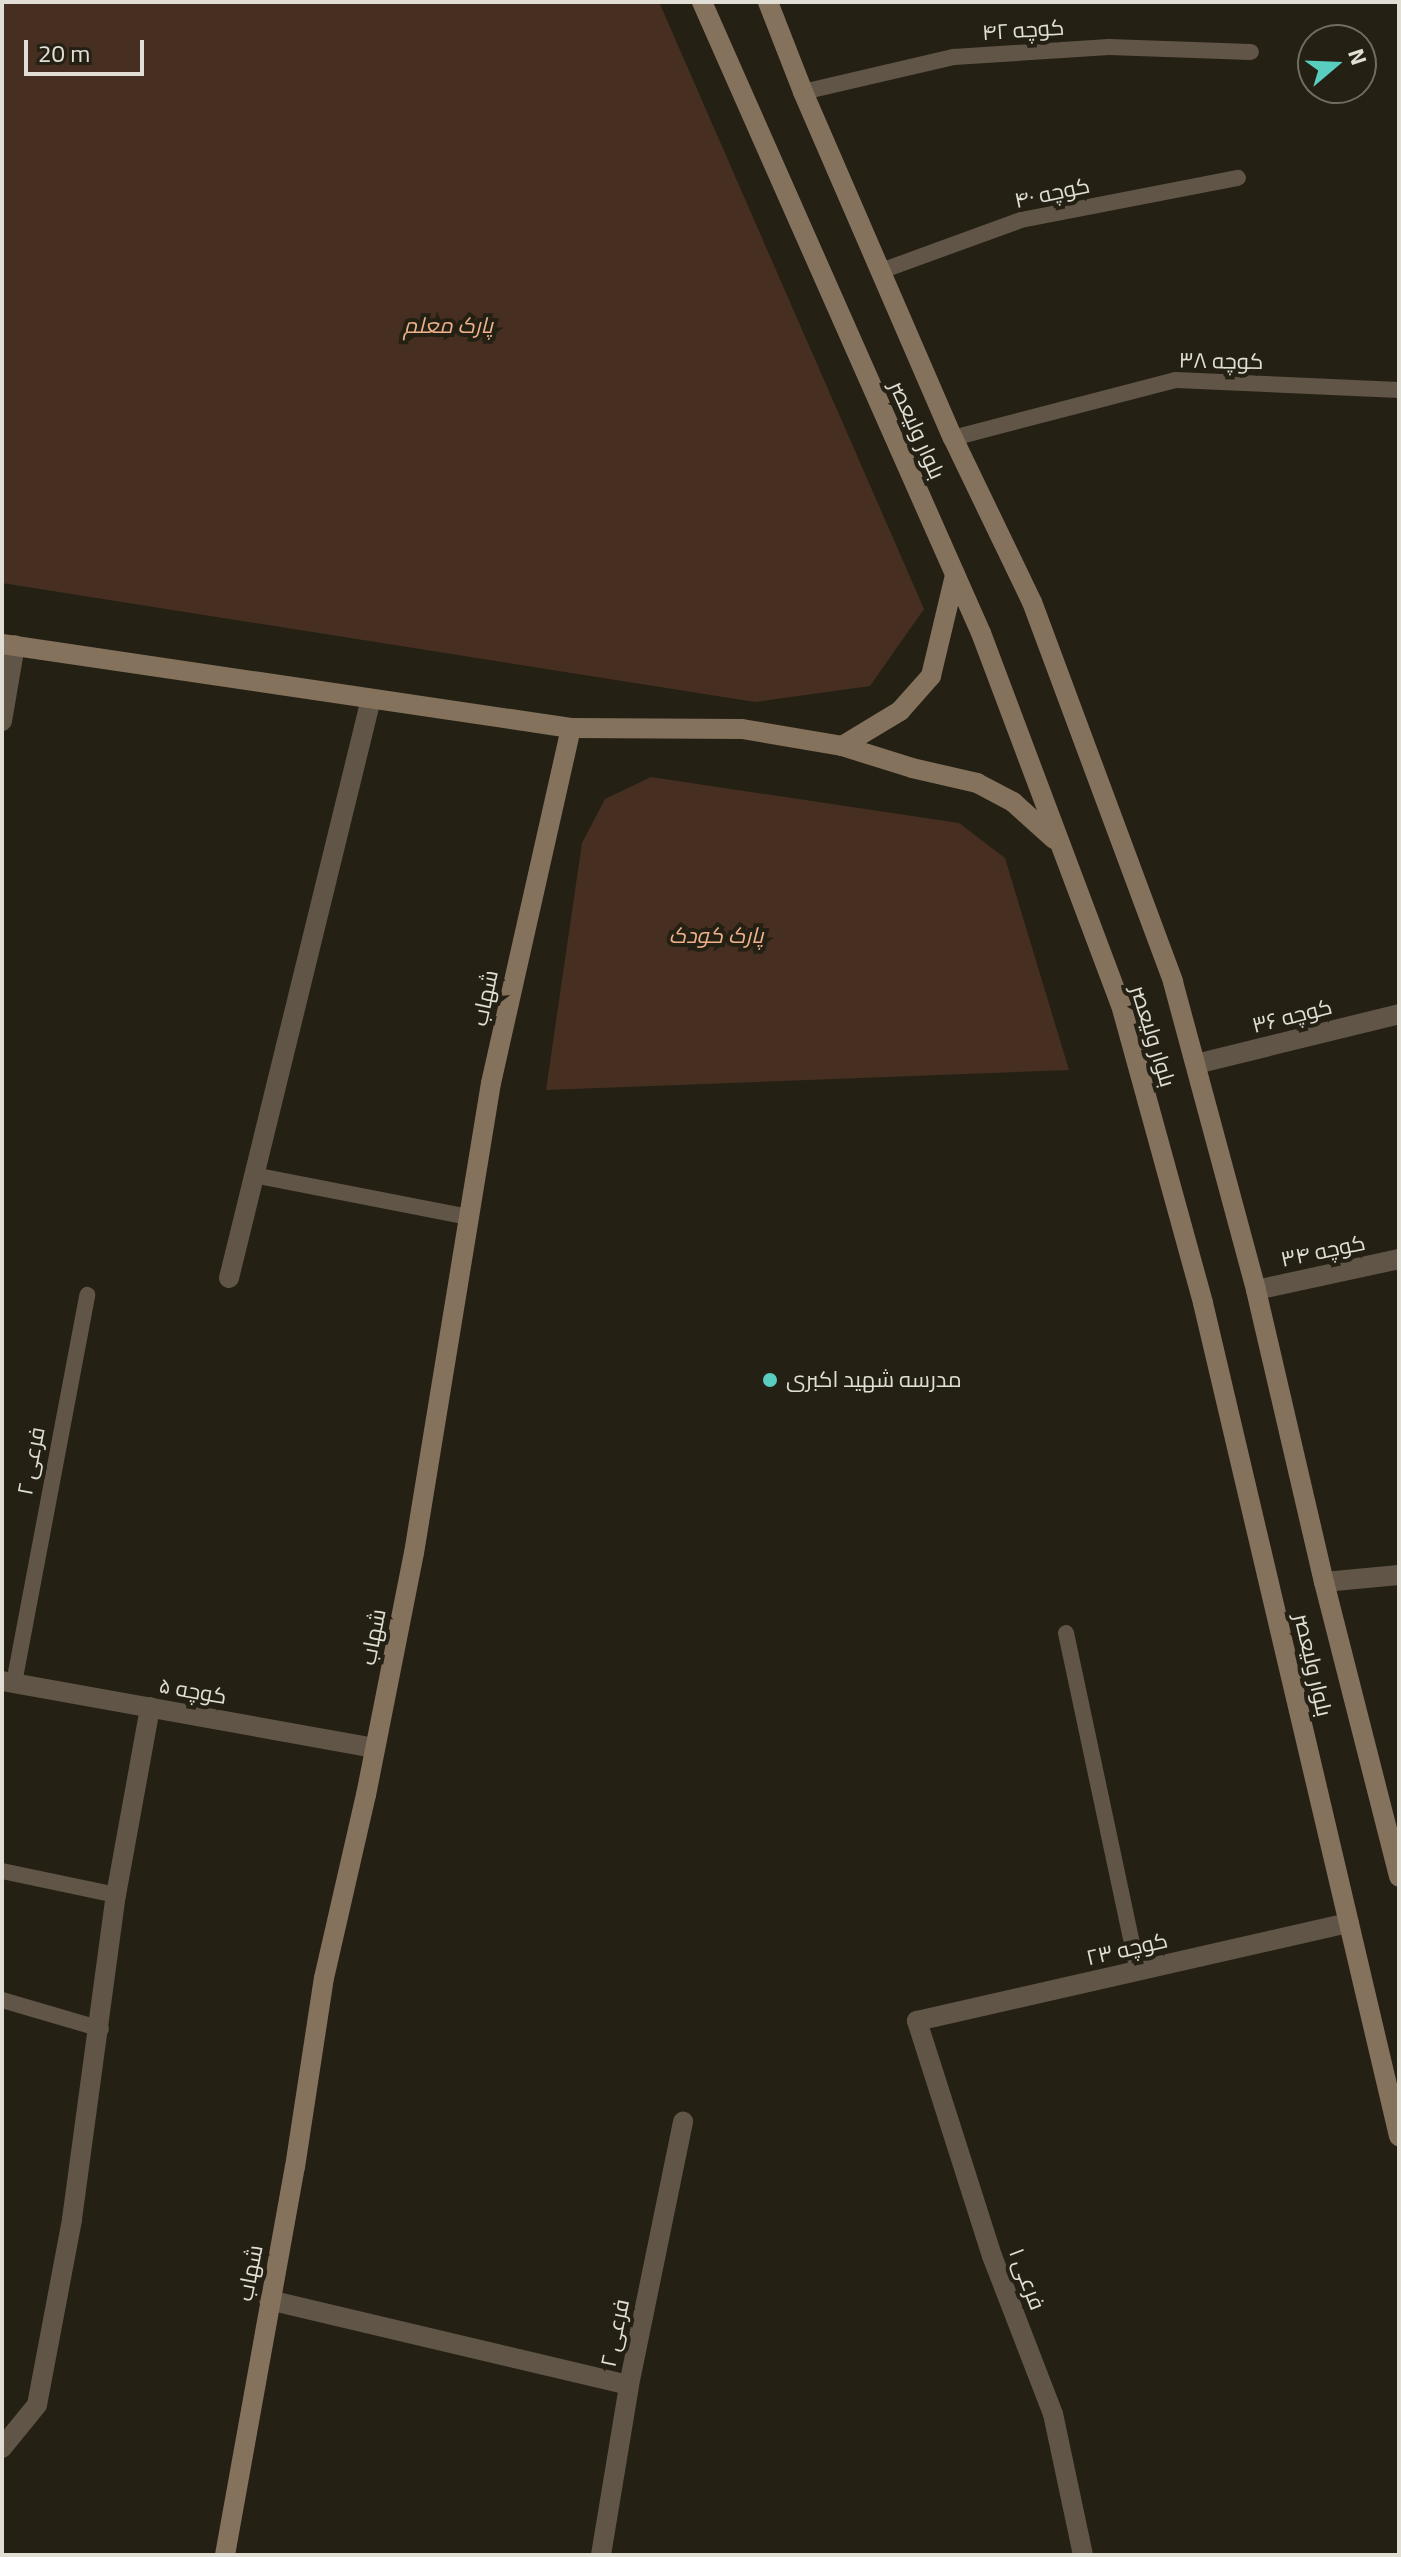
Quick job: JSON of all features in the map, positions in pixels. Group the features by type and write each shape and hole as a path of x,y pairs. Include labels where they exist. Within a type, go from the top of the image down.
{"main road":[{"name":"بلوار ولیعصر","path":"702,2 981,633 1121,1005 1203,1303 1349,1923 1391,2063 1399,2136"},
{"name":"بلوار ولیعصر","path":"768,2 803,92 953,438 1032,602 1173,982 1256,1290 1324,1582 1399,1877"},
{"path":"842,746 900,711 931,676 955,575"},
{"path":"8,644 571,728 742,729 842,746 912,768 977,783 1013,802 1057,841"},
{"name":"شهاب","path":"225,2555 295,2167 324,1978 414,1553 491,1083 571,728"}],"street":[{"path":"2,721 8,644"},
{"path":"229,1278 371,699"},
{"name":"۳۶ کوچه","path":"1196,1064 1399,1014"},
{"name":"کوچه ۳۴","path":"1256,1290 1399,1259"},
{"path":"1324,1582 1399,1575"},
{"name":"کوچه ۵","path":"8,1682 375,1748"},
{"path":"2,2448 37,2405 72,2219 101,2029 116,1895 150,1707"},
{"name":"کوچه ۲۳","path":"917,2021 1349,1923"},
{"name":"فرعی ۱","path":"917,2021 992,2256 1053,2414 1083,2555"},
{"name":"فرعی ۲","path":"601,2555 629,2385 683,2121"},
{"path":"269,2300 629,2385"}],"lane":[{"name":"کوچه ۴۲","path":"803,92 954,57 1109,47 1251,52"},
{"name":"کوچه ۴۰","path":"881,271 1021,220 1238,178"},
{"name":"کوچه ۳۸","path":"953,438 1176,380 1399,390"},
{"path":"254,1175 468,1217"},
{"name":"فرعی ۲","path":"8,1682 87,1295"},
{"path":"1066,1633 1138,1971"},
{"path":"2,1871 116,1895"},
{"path":"2,2000 101,2029"}],"green space":[{"name":"پارک معلم","path":"2,2 659,2 924,609 870,686 755,702 2,583"},
{"name":"پارک کودک","path":"651,777 959,823 1005,858 1069,1070 546,1090 582,843 605,799"}],"place":[{"name":"مدرسه شهید اکبری","path":"770,1380"}]}
